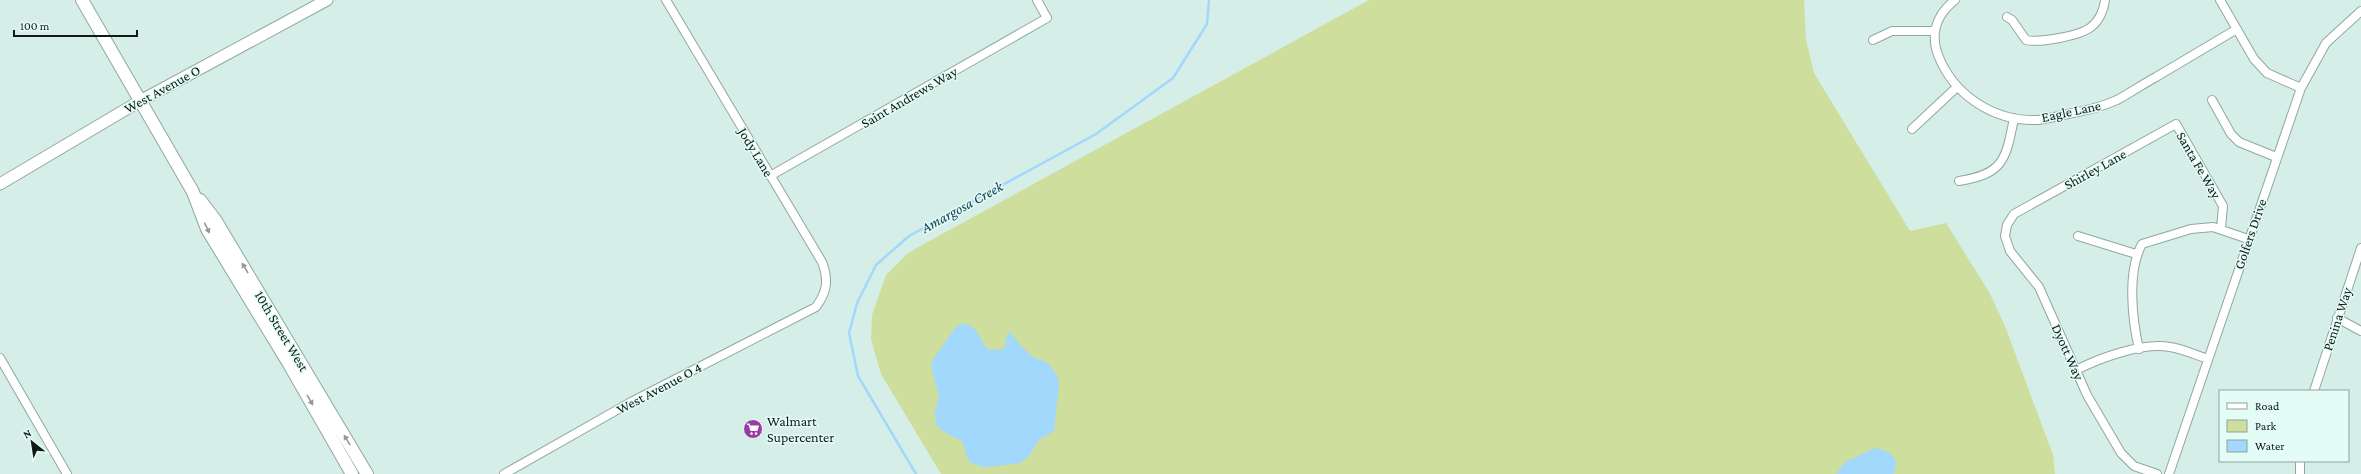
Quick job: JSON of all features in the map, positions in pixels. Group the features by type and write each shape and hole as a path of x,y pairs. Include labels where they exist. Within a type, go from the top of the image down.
{"main road":[{"name":"10th Street West","path":"82,0 193,192 216,220 367,474"},
{"name":"West Avenue O","path":"0,184 140,101 327,0"},
{"name":"10th Street West","path":"193,192 207,229 289,364 352,474"}],"street":[{"name":"Jody Lane","path":"666,0 822,262 827,275 826,288 816,307"},
{"name":"Saint Andrews Way","path":"770,176 1047,18 1037,0"},
{"path":"1873,40 1892,31 1935,31 1937,21 1945,7 1955,0"},
{"path":"2007,17 2012,20 2026,40 2035,42 2084,32 2092,27 2099,18 2105,0"},
{"path":"2220,0 2254,59 2267,74 2301,88"},
{"name":"Golfers Drive","path":"2169,474 2276,157 2301,88 2326,43 2361,12"},
{"name":"Eagle Lane","path":"1935,31 1934,46 1942,65 1958,87 1976,103 1993,113 2014,118 2038,120 2095,109 2117,100 2237,29"},
{"path":"1912,129 1958,87"},
{"path":"2212,100 2231,134 2239,142 2276,157"},
{"path":"1959,181 1978,178 1998,167 2008,151 2014,118"},
{"name":"Shirley Lane","path":"2014,214 2176,124"},
{"name":"Santa Fe Way","path":"2176,124 2223,206 2221,229"},
{"name":"Dyott Way","path":"2014,214 2007,225 2005,236 2010,251 2039,287 2087,395 2121,453 2134,466 2157,474"},
{"path":"2140,349 2134,325 2134,266 2136,254 2142,244 2191,229 2213,227 2248,239"},
{"path":"2078,236 2136,254"},
{"name":"Penina Way","path":"2314,390 2361,248"},
{"name":"West Avenue O 4","path":"504,474 631,402 816,307"},
{"path":"2337,318 2361,331"},
{"path":"2076,370 2101,357 2140,349 2170,346 2208,359"},
{"path":"0,358 67,474"},
{"path":"2300,462 2300,474"}],"green space":[{"path":"1369,0 1804,0 1806,40 1814,73 1910,231 1946,223 1989,292 2005,326 2053,455 2055,474 941,474 881,374 871,339 872,315 886,275 907,254 922,245"}],"water":[{"path":"964,323 975,329 987,349 999,350 1005,347 1007,334 1010,332 1023,348 1033,357 1048,363 1057,376 1059,384 1054,431 1039,440 1029,456 1020,463 983,467 969,462 962,441 944,432 936,425 935,413 939,395 931,367 933,360 955,328"},
{"path":"1875,448 1890,453 1893,456 1896,464 1893,474 1836,474 1845,462"}],"waterway":[{"name":"Amargosa Creek","path":"916,474 858,376 849,333 857,303 876,265 909,236 1096,134 1173,78 1207,24 1209,0"}],"place":[{"name":"Walmart Supercenter","path":"753,429"}]}
